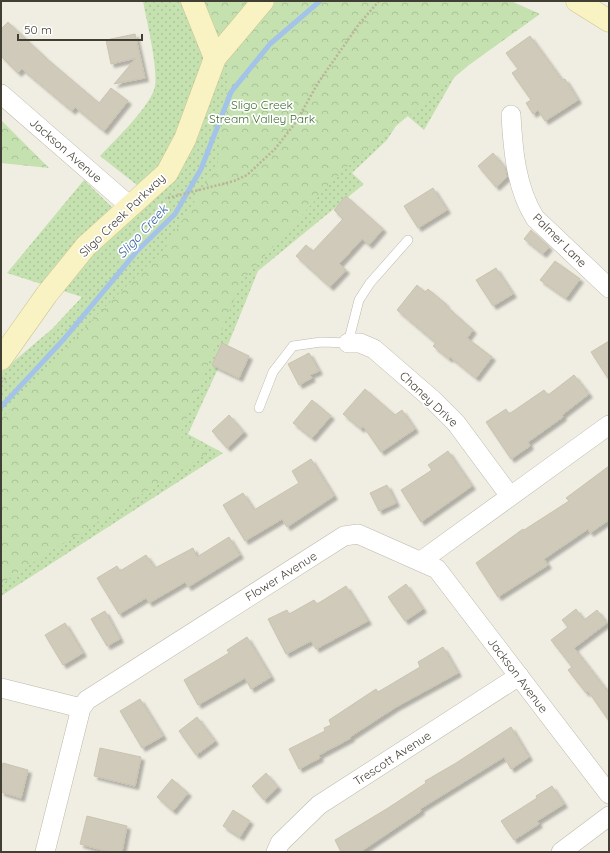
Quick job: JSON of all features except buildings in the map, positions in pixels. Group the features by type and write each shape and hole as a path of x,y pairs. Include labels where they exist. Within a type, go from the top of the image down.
{"street":[{"path":"192,1 215,58"},
{"name":"Sligo Creek Parkway","path":"1,360 47,294 86,246 167,173 185,139 215,58 263,1"},
{"path":"577,1 609,21"},
{"name":"Jackson Avenue","path":"1,94 131,207"},
{"name":"Palmer Lane","path":"511,115 517,171 523,195 528,207 535,218 609,288"},
{"name":"Chaney Drive","path":"348,343 360,343 374,349 433,400 456,423 510,496"},
{"path":"421,561 609,425"},
{"name":"Flower Avenue","path":"81,708 87,700 344,536 358,534 421,561"},
{"name":"Jackson Avenue","path":"421,561 437,569 609,794"},
{"name":"Trescott Avenue","path":"276,852 280,843 319,805 519,676"},
{"path":"1,688 81,708 45,852"},
{"path":"561,852 609,816"}],"lane":[{"path":"259,408 273,372 293,346 321,342 348,343 359,300 370,282 408,240"}],"path":[{"path":"169,198 234,181 247,175 279,143 296,122 318,82 359,24 378,1"}],"green space":[{"name":"Sligo Creek Stream Valley Park","path":"143,1 498,1 424,130 404,113 387,140 352,173 364,184 258,271 221,362 188,434 223,453 1,596 1,372 52,329 82,297 7,273 84,180 116,211 137,185 100,156 140,113 152,94 155,86 156,78 154,56"},
{"name":"Sligo Creek Stream Valley Park","path":"204,1 511,1 540,14 469,65 341,172 241,282 180,435 208,453 21,570 1,585 1,419 98,314 165,248 217,166 229,70"},
{"path":"1,120 49,168 1,163"}],"waterway":[{"name":"Sligo Creek","path":"1,407 64,339 137,251 175,214 201,169 231,92 270,44 320,1"}]}
